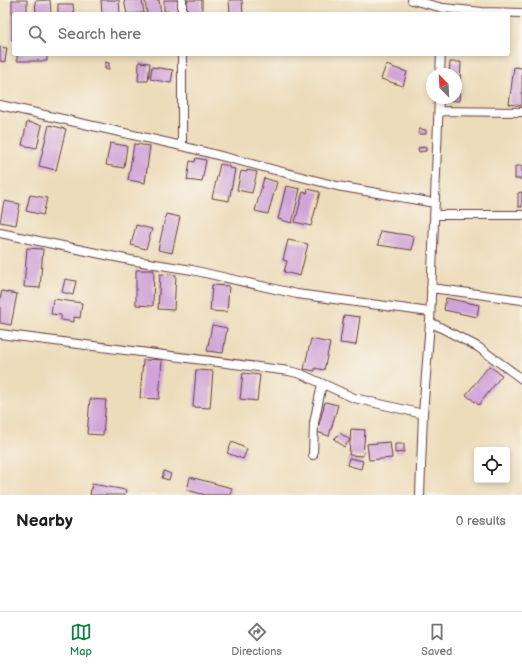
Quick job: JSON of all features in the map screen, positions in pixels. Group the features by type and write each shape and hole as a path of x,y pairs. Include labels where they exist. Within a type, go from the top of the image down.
{"street":[{"path":"182,0 182,12"},
{"path":"412,0 443,8 482,12"},
{"path":"510,13 522,13"},
{"path":"182,56 182,146"},
{"path":"440,68 441,56"},
{"path":"420,495 423,414 430,322 439,104"},
{"path":"0,105 182,146 338,186 434,204"},
{"path":"439,111 522,112"},
{"path":"434,215 522,214"},
{"path":"0,233 130,260 192,270 297,294 430,312"},
{"path":"431,288 522,300"},
{"path":"430,322 478,347 522,379"},
{"path":"0,334 289,371 301,374 354,398 423,414"},
{"path":"313,455 314,423 322,384"}],"building":[{"path":"12,0 27,0 27,12 12,12"},
{"path":"50,0 51,12 36,12 35,1"},
{"path":"101,0 119,0 120,12 102,12"},
{"path":"124,0 142,0 144,12 127,12"},
{"path":"145,0 159,0 161,12 147,12"},
{"path":"164,0 178,0 177,12 164,11"},
{"path":"187,0 202,0 202,12 187,12 187,7 184,7 184,3 187,3"},
{"path":"229,0 242,0 243,12 230,12"},
{"path":"58,4 73,4 74,12 58,12"},
{"path":"0,47 7,48 5,62 0,61"},
{"path":"17,56 47,56 47,61 17,61"},
{"path":"105,62 109,63 109,69 105,69"},
{"path":"139,62 150,63 148,81 138,81"},
{"path":"450,62 461,62 461,68 450,68"},
{"path":"386,65 407,72 403,86 381,79"},
{"path":"152,67 173,70 171,83 150,79"},
{"path":"514,67 522,68 522,106 509,104"},
{"path":"27,122 42,125 37,148 22,145"},
{"path":"49,125 66,129 56,170 39,166"},
{"path":"419,129 426,130 426,134 419,134"},
{"path":"110,143 127,146 124,168 106,165"},
{"path":"134,144 150,146 145,183 128,180"},
{"path":"426,147 426,151 419,152 418,148"},
{"path":"196,158 206,160 202,182 187,180 190,161 195,162"},
{"path":"220,164 235,169 229,201 212,198"},
{"path":"515,166 522,166 522,179 515,179"},
{"path":"247,170 257,172 252,193 237,190 241,171 247,172"},
{"path":"264,178 277,182 268,214 255,211"},
{"path":"286,186 300,189 292,223 278,219"},
{"path":"308,189 320,192 311,226 295,222 303,192 307,193"},
{"path":"522,192 522,207 518,207 518,193"},
{"path":"30,195 47,198 43,215 26,211"},
{"path":"4,201 20,204 16,225 0,222"},
{"path":"166,214 180,217 172,253 158,250"},
{"path":"136,225 152,229 146,249 131,245"},
{"path":"380,231 414,236 412,250 378,245"},
{"path":"288,240 308,244 300,276 284,272 287,261 283,260"},
{"path":"27,248 43,249 40,288 24,287"},
{"path":"136,270 154,270 153,306 136,305"},
{"path":"160,274 176,275 174,310 158,309"},
{"path":"65,279 76,281 73,295 62,292"},
{"path":"212,285 229,286 227,312 210,311"},
{"path":"2,291 17,294 11,325 0,323 0,299"},
{"path":"446,298 479,305 477,317 444,310"},
{"path":"53,299 82,303 80,318 74,317 74,322 61,320 61,315 51,314"},
{"path":"344,315 360,317 356,345 340,343"},
{"path":"212,325 227,328 223,353 207,351"},
{"path":"311,339 330,343 324,370 315,368 315,371 304,369"},
{"path":"143,360 162,360 159,399 140,398"},
{"path":"489,366 502,375 479,405 466,395"},
{"path":"196,370 213,371 210,408 193,407"},
{"path":"243,373 260,375 257,401 240,399"},
{"path":"90,399 106,400 103,435 87,434"},
{"path":"325,402 338,405 329,436 317,432"},
{"path":"351,429 365,430 363,456 349,455"},
{"path":"340,433 350,440 344,447 334,439"},
{"path":"232,442 247,449 243,459 227,453"},
{"path":"390,442 392,458 369,460 367,444"},
{"path":"395,444 404,444 404,452 395,453"},
{"path":"349,458 363,461 361,469 347,465"},
{"path":"164,471 171,474 169,480 162,478"},
{"path":"190,477 232,488 230,495 205,495 187,490"},
{"path":"92,484 126,490 125,495 90,495"}]}
